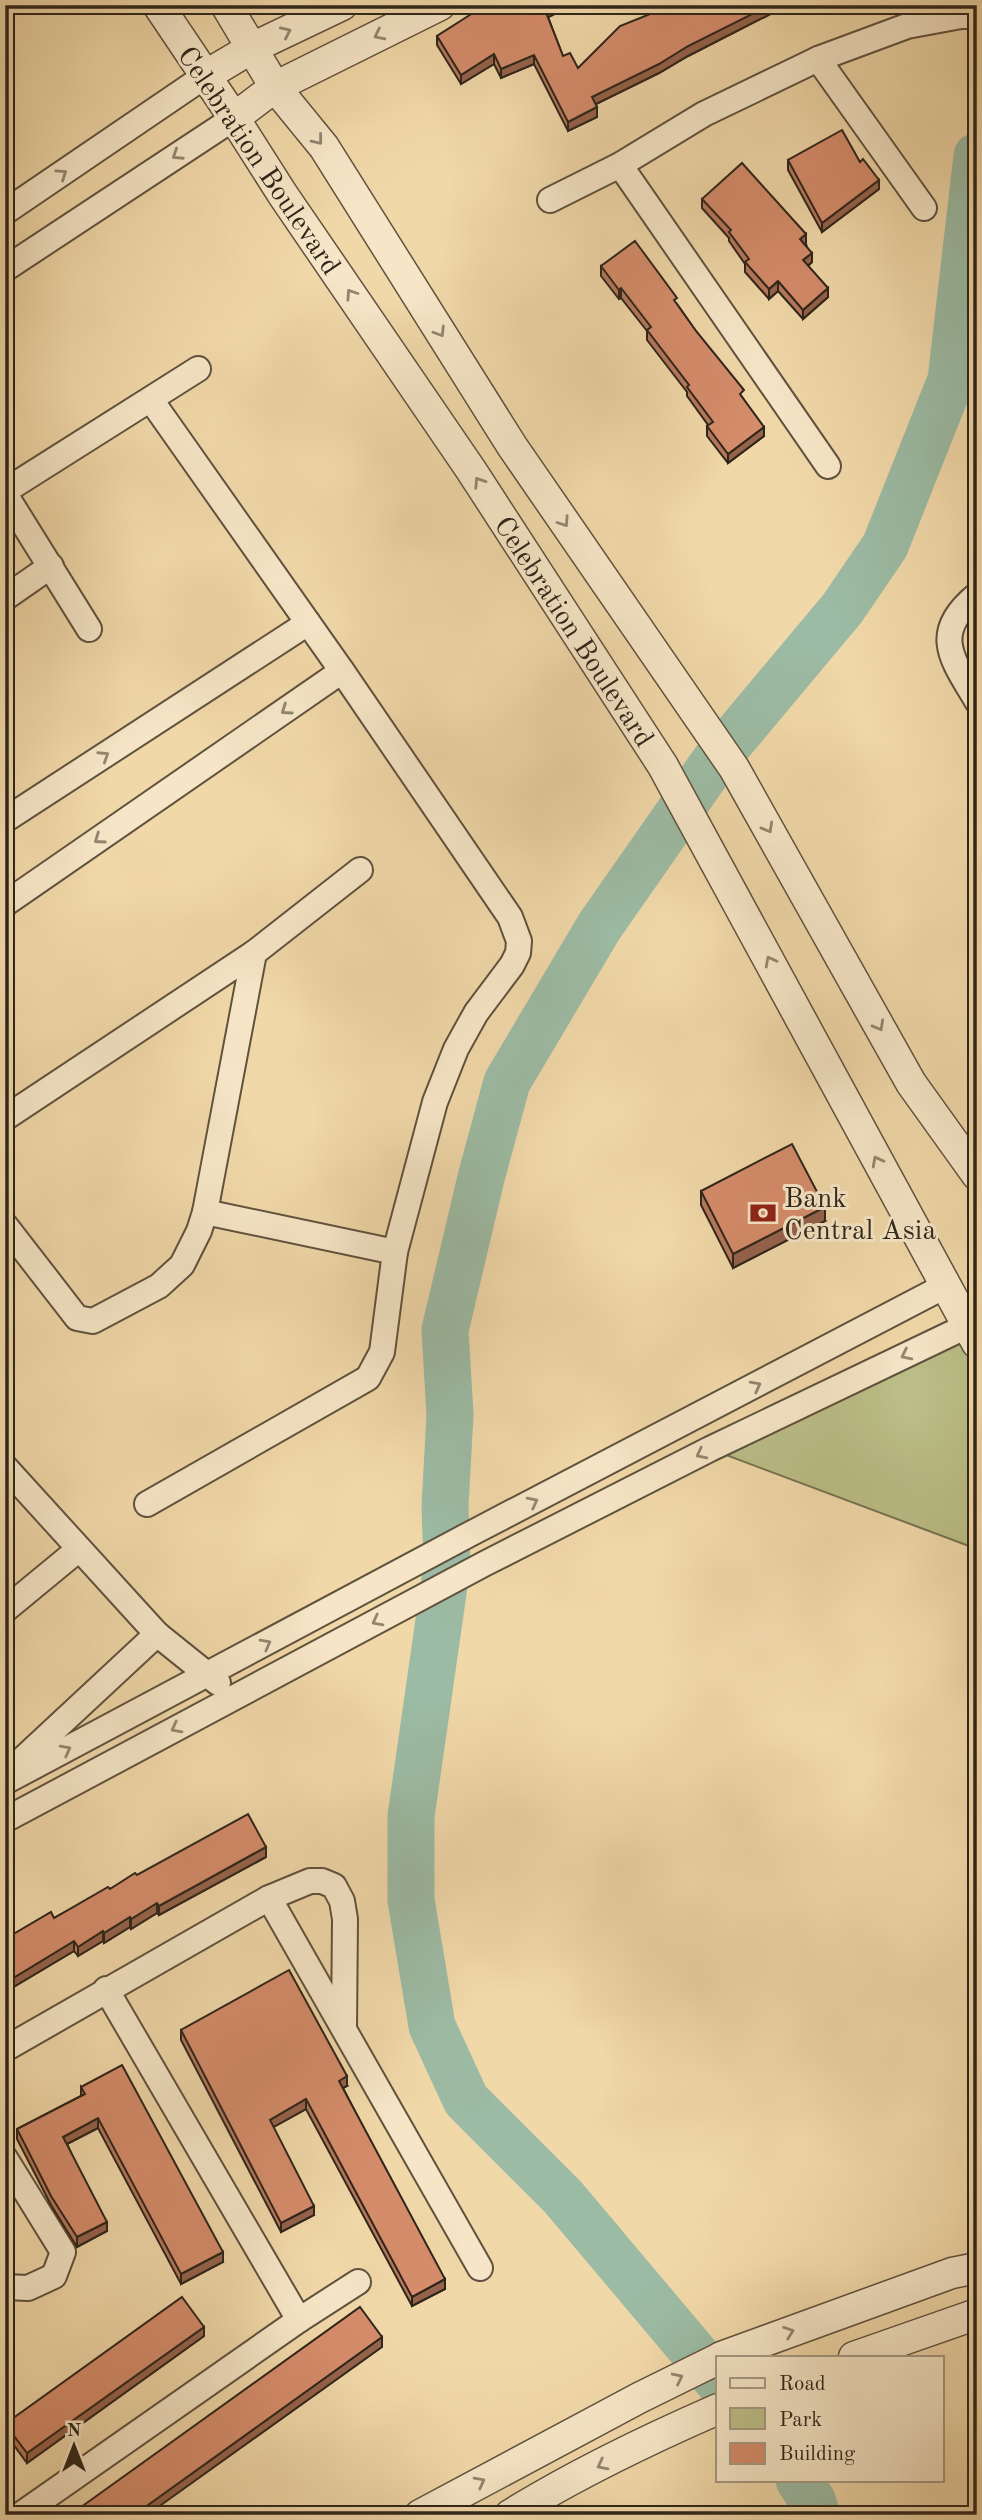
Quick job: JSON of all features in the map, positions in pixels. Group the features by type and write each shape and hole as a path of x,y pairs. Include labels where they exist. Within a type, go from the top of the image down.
{"street":[{"name":"Celebration Boulevard","path":"158,5 283,195 471,470 663,765 972,1335"},
{"name":"Celebration Boulevard","path":"226,5 275,87 324,147 512,446 734,768 911,1083 977,1175"},
{"path":"5,212 252,47 342,5"},
{"path":"5,269 234,118 275,87 440,5"},
{"path":"550,200 621,164 704,114 818,59 907,26 969,16"},
{"path":"818,59 923,208"},
{"path":"621,164 828,466"},
{"path":"89,629 5,493 198,369"},
{"path":"146,1504 368,1378 382,1352 395,1252 435,1102 456,1049 476,1013 512,965 518,953 519,941 510,917 342,671 151,400"},
{"path":"5,598 51,566"},
{"path":"977,594 958,612 948,637 950,656 977,701"},
{"path":"5,820 308,623"},
{"path":"5,904 342,671"},
{"path":"5,1118 254,953 360,870"},
{"path":"5,1225 77,1318 93,1321 159,1286 182,1265 205,1213 254,953"},
{"path":"205,1213 395,1252"},
{"path":"5,1782 472,1533 945,1286"},
{"path":"5,1820 484,1564 710,1449 972,1335"},
{"path":"5,1467 157,1634 233,1697"},
{"path":"5,1610 79,1549"},
{"path":"5,1773 157,1634"},
{"path":"5,2049 269,1898 310,1881 322,1881 334,1886 342,1901 345,1919 344,2028"},
{"path":"269,1898 480,2268"},
{"path":"106,1989 299,2320"},
{"path":"5,2158 63,2252 54,2276 28,2288 5,2287"},
{"path":"724,2356 952,2273 977,2268"},
{"path":"20,2515 299,2320 358,2282"},
{"path":"857,2356 977,2314"},
{"path":"420,2515 716,2360"},
{"path":"510,2515 542,2495 663,2433 716,2410"}],"green space":[{"path":"967,1326 977,1343 977,1549 710,1449"}],"building":[{"path":"554,5 545,10 563,56 570,53 578,68 620,26 669,5 770,5 592,97 597,107 568,122 534,55 501,69 494,54 461,75 437,36 476,11 474,7"},
{"path":"5,50 13,62 5,66"},
{"path":"842,130 860,162 863,159 879,180 822,223 788,160"},
{"path":"742,163 806,234 800,239 812,253 803,260 828,288 803,310 778,281 769,289 745,262 749,259 729,232 731,230 702,199"},
{"path":"635,241 677,298 674,300 696,331 744,390 740,394 764,427 728,454 707,426 713,422 687,387 689,385 647,330 651,327 601,266"},
{"name":"Bank Central Asia","path":"792,1144 825,1207 733,1254 701,1191"},
{"path":"248,1814 266,1847 159,1906 157,1903 104,1933 103,1931 78,1947 74,1941 5,1983 5,1939 51,1912 54,1918"},
{"path":"289,1970 347,2076 339,2081 445,2279 412,2297 306,2099 270,2120 314,2206 281,2223 181,2030"},
{"path":"122,2065 223,2252 181,2274 98,2118 63,2137 107,2222 77,2237 51,2196 17,2129 85,2094 81,2087"},
{"path":"182,2297 204,2327 27,2453 5,2424"},
{"path":"360,2307 382,2337 134,2515 70,2515"}],"waterway":[{"path":"716,2379 563,2197 466,2100 432,2026 411,1900 411,1816 447,1565 445,1506 450,1415 445,1330 507,1082 599,927 714,762 842,609 885,546 951,380 977,156"},
{"path":"800,2482 812,2500 817,2515"}],"place":[{"name":"Bank Central Asia","path":"763,1213"}]}
